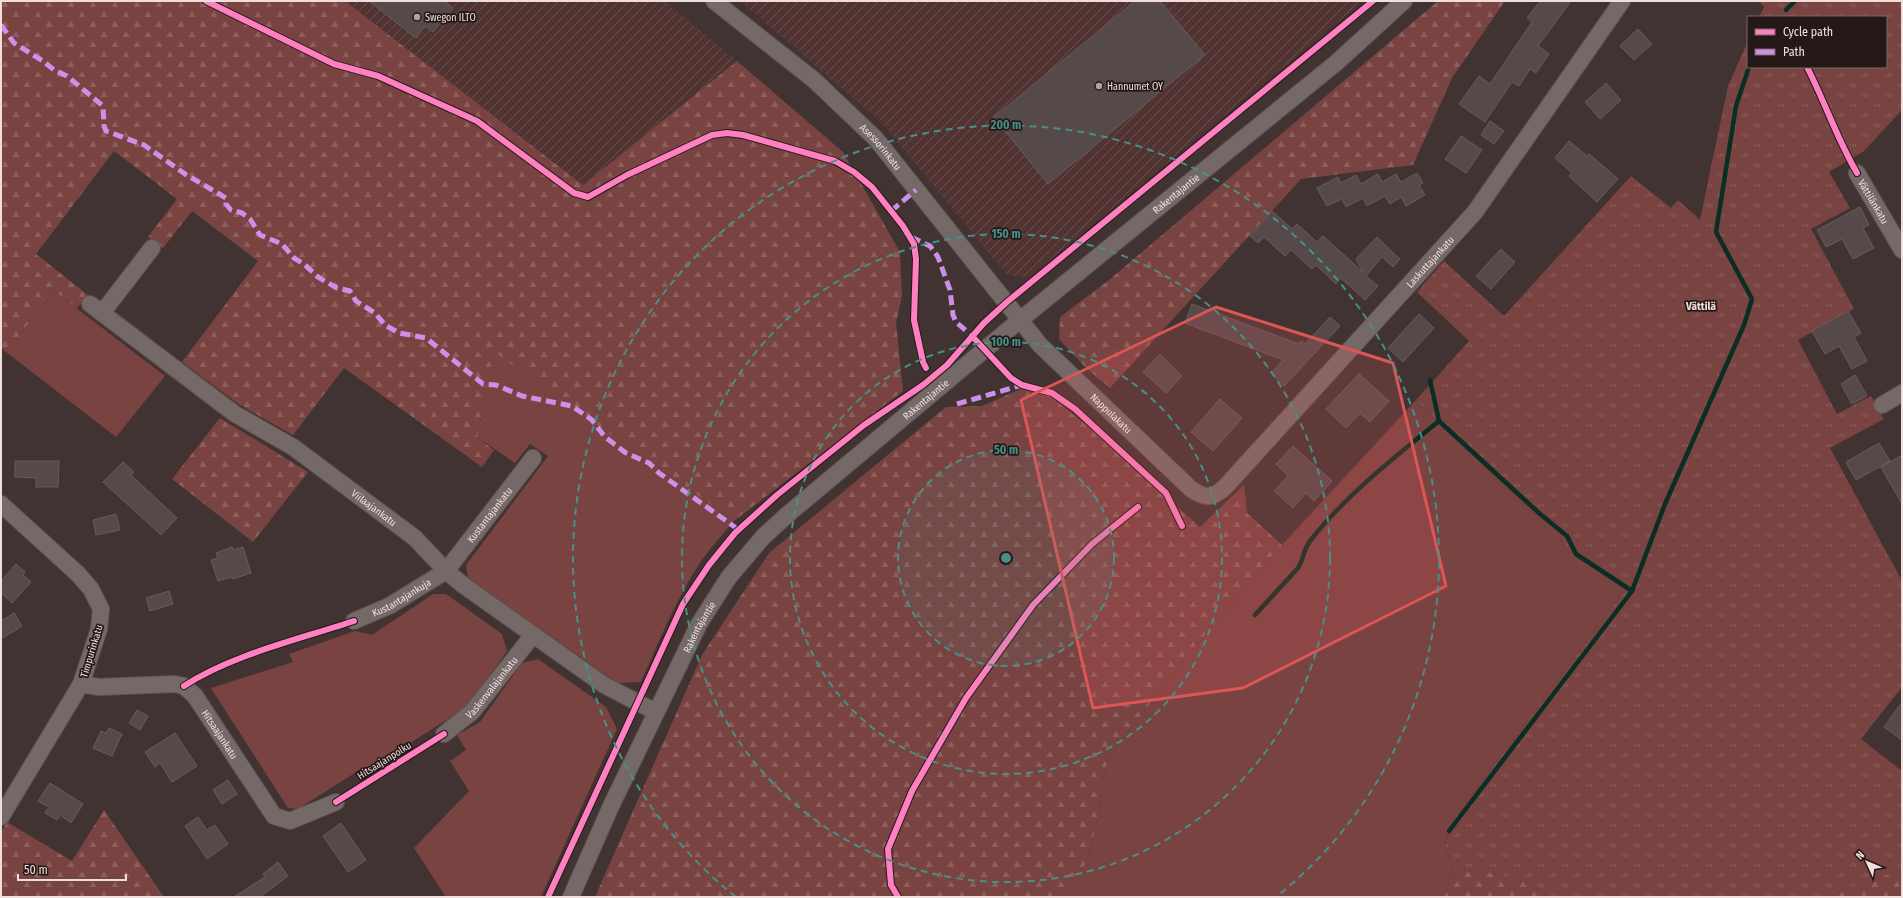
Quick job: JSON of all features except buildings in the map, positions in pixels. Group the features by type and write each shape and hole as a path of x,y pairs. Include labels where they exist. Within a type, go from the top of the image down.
{"street":[{"name":"Asessorinkatu","path":"714,1 814,80 876,139 1020,320"},
{"name":"Rakentajantie","path":"571,897 611,806 682,657 712,602 729,577 764,537 787,515 1020,320 1336,63 1404,1"},
{"name":"Laskuttajankatu","path":"1209,497 1219,493 1227,485 1475,212 1622,1"},
{"name":"Vättilänkatu","path":"1857,173 1902,250"},
{"name":"Viilaajankatu","path":"152,248 96,309 235,414 293,447 415,538 446,571 533,635 604,686 656,712"},
{"name":"Nappulakatu","path":"1020,320 1040,345 1191,489 1199,495 1209,497"},
{"path":"1882,405 1902,393"},
{"name":"Kustantajankatu","path":"446,571 533,458"},
{"name":"Timpurinkatu","path":"1,504 78,574 91,589 101,609 99,629 80,684 1,817"},
{"name":"Kustantajankuja","path":"354,621 389,606 446,571"},
{"name":"Vaskenvalajankatu","path":"444,734 472,712 533,635"},
{"name":"Hitsaajankatu","path":"80,684 99,687 176,684 184,686 195,696 274,816 290,821 336,802"}],"highlighted area":[{"path":"1216,307 1393,363 1446,586 1243,688 1093,708 1021,400"}],"shaded area":[{"path":"345,1 665,1 737,61 583,185"},
{"path":"740,1 1363,1 1028,278 1007,275 880,121"}],"green space":[{"path":"1,1 345,1 583,185 737,61 843,152 900,252 902,296 896,323 903,391 734,521 494,352 477,437 494,450 482,467 344,368 293,435 240,405 182,362 258,261 192,211 163,248 148,237 177,199 114,151 36,254 88,295 77,308 54,291 6,352 1,348"},
{"path":"1438,1 1505,1 1452,78 1413,165 1301,179 1110,388 1086,368 1059,339 1060,317 1109,280"},
{"path":"1759,1 1902,1 1902,110 1864,151 1829,172 1850,208 1811,229 1854,309 1798,340 1837,414 1871,396 1884,419 1830,448 1902,581 1902,687 1861,739 1902,771 1902,869 1828,897 1552,897 1523,881 1478,869 1453,874 1445,844 1451,823 1626,588 1565,545 1416,400 1469,341 1417,292 1444,261 1504,316 1631,176 1671,208 1678,200 1700,220 1728,86 1747,43 1747,68 1887,68 1887,16 1760,16 1764,7"},
{"path":"54,291 165,376 116,437 6,352"},
{"path":"494,351 734,521 701,561 692,575 668,620 641,682 617,683 468,578 466,565 548,456 530,444 515,463 477,437"},
{"path":"1021,389 1049,395 1127,458 1154,486 1200,527 1244,485 1247,513 1282,545 1198,643 1109,756 1101,787 1100,813 1086,864 1070,881 1061,897 595,897 702,655 769,553 946,407 982,406"},
{"path":"1416,400 1565,545 1626,588 1451,823 1445,844 1453,874 1444,897 1061,897 1070,881 1086,864 1100,813 1101,787 1109,756 1198,643 1282,545"},
{"path":"220,418 308,472 253,542 172,479"},
{"path":"433,594 446,594 502,634 507,651 467,707 364,772 361,769 298,809 288,808 211,688 293,662 289,654 355,631 372,635"},
{"path":"538,659 606,707 617,729 541,897 446,897 414,848 469,791 450,761 466,750 457,735 480,722 522,663"},
{"path":"104,810 164,897 1,897 1,832 7,822 72,861"},
{"path":"1478,869 1523,881 1552,897 1444,897 1453,874"},
{"path":"1902,869 1902,897 1828,897"}],"waterway":[{"path":"1786,10 1795,1"},
{"path":"1449,831 1632,591 1665,504 1744,325 1752,299 1716,232 1736,106 1749,68"},
{"path":"1430,380 1439,421 1540,514 1567,536 1576,554 1632,591"},
{"path":"1255,615 1298,568 1310,541 1339,508 1371,478 1439,421"}],"marked path":[{"path":"1,25 14,43 43,61 54,70 67,76 103,106 104,126 106,131 144,145 185,174 226,198 226,204 231,210 242,213 250,219 260,235 282,244 294,258 304,264 318,277 337,288 350,291 356,301 375,313 385,325 399,333 426,338 483,384 496,385 522,396 572,406 592,420 605,437 626,453 649,463 659,473 739,530"},
{"path":"891,211 916,190"},
{"path":"911,237 930,246 938,257 950,290 953,315 956,322 972,336"},
{"path":"957,404 1022,385"}],"cycle path":[{"path":"206,1 334,64 378,76 477,121 574,193 588,197 627,175 712,135 727,133 743,135 835,161 854,172 872,187 903,226 914,244 916,259 914,320 923,362 926,368"},
{"path":"548,897 683,604 709,565 735,533 777,495 864,425 923,385 947,365 984,323 1007,302 1373,1"},
{"path":"1807,68 1843,147 1857,173"},
{"path":"972,336 1011,378 1022,385 1052,393 1075,409 1166,493 1182,526"},
{"path":"898,897 891,885 888,849 912,791 966,698 1033,605 1092,544 1138,507"},
{"path":"184,686 223,665 289,641 354,621"},
{"name":"Hitsaajanpolku","path":"336,802 444,734"}],"place":[{"name":"Swegon ILTO","path":"417,17"},
{"name":"Hannumet OY","path":"1099,86"}],"district":[{"name":"Vättilä","path":"1701,306"}]}
